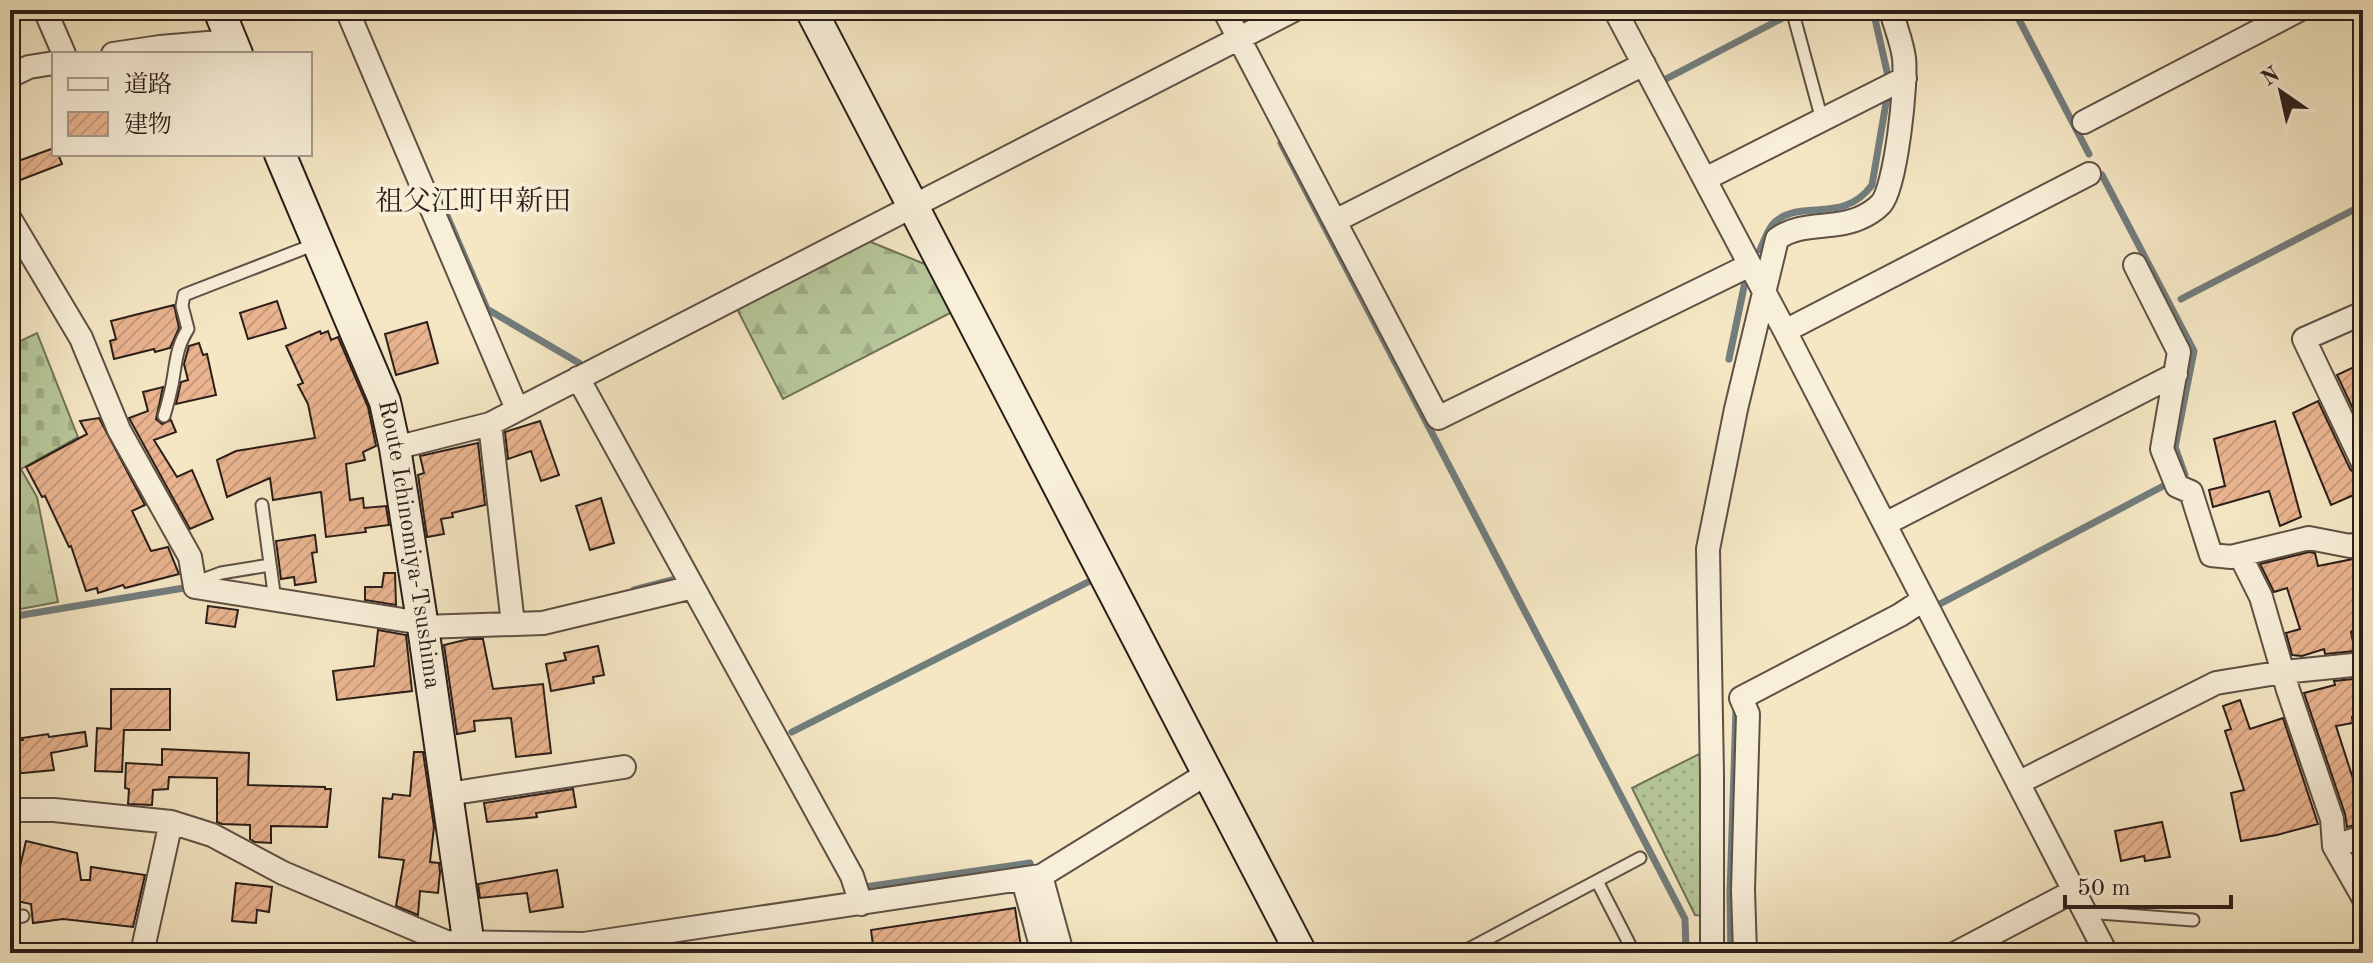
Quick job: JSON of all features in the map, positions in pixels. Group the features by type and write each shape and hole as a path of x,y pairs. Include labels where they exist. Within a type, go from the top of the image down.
{"street":[{"path":"45,10 63,52"},
{"path":"126,52 160,47 235,48 219,10"},
{"path":"347,10 517,409"},
{"path":"811,10 1301,953"},
{"path":"1224,10 1438,418 1750,265"},
{"path":"395,448 490,424 1294,10"},
{"path":"1615,10 1785,331 2106,953"},
{"path":"1712,953 1708,549 1763,290 1777,239 1787,231 1850,222 1863,217 1882,203 1892,183 1905,78 1904,56 1891,10"},
{"path":"2084,122 2299,10"},
{"path":"10,76 29,67 52,63"},
{"path":"1335,221 1644,64"},
{"path":"1705,179 1905,78"},
{"name":"Route Ichinomiya-Tsushima","path":"281,156 385,402 395,448 469,948"},
{"path":"1785,331 2089,174"},
{"path":"10,219 81,338 119,430 190,557 195,587 422,625 543,623 693,587"},
{"path":"2135,265 2179,352 2162,449 2177,486 2191,492 2211,555 2231,557 2309,538 2350,546 2363,543"},
{"path":"2363,313 2304,339 2363,463"},
{"path":"1885,524 2176,374"},
{"path":"578,378 852,876 861,904"},
{"path":"490,424 513,624"},
{"path":"2240,555 2261,597 2332,819 2334,846 2363,897"},
{"path":"1745,953 1743,890 1748,714 1741,698 1923,600"},
{"path":"2018,783 2216,683 2363,664"},
{"path":"448,794 624,767"},
{"path":"10,810 54,810 171,822 212,835 283,873 446,942 469,948 584,944 1032,878 1208,773"},
{"path":"142,953 171,822"},
{"path":"2334,846 2363,837"},
{"path":"1032,878 1043,953"},
{"path":"1032,878 1062,953"},
{"path":"1956,953 2074,891"}],"lane":[{"path":"1794,17 1822,120"},
{"path":"164,416 175,359 188,329 182,306 184,295 318,243"},
{"path":"262,505 275,600"},
{"path":"195,584 221,573 270,565"},
{"path":"2359,635 2363,648"},
{"path":"1461,953 1640,858"},
{"path":"1597,881 1634,953"},
{"path":"2085,912 2193,920"},
{"path":"10,918 23,916"}],"green space":[{"path":"866,240 932,267 954,311 783,399 736,307"},
{"path":"37,333 78,437 21,469 10,450 10,346"},
{"path":"10,450 37,497 58,602 10,611 10,514 13,511 10,505"},
{"path":"1701,753 1704,916 1695,915 1632,788"}],"building":[{"path":"52,149 52,156 59,156 62,164 10,184 10,164"},
{"path":"277,301 286,328 248,339 240,313"},
{"path":"174,305 179,328 170,348 114,359 110,341 116,339 111,321"},
{"path":"427,322 438,363 396,375 385,334"},
{"path":"320,331 321,334 328,331 331,340 338,337 368,407 376,446 363,452 365,460 346,464 350,500 363,498 364,508 386,506 389,525 365,528 366,532 326,537 321,492 273,500 270,478 227,497 217,460 236,451 315,438 308,404 298,385 303,383 286,346"},
{"path":"199,343 203,355 207,354 216,395 176,404 181,382 188,380 184,364 189,346"},
{"path":"2354,367 2363,388 2363,430 2337,375"},
{"path":"163,387 156,419 162,424 171,420 176,432 154,440 177,477 192,470 213,519 190,529 129,418 148,411 143,392"},
{"path":"2318,401 2350,469 2363,477 2363,491 2331,505 2293,413"},
{"path":"99,418 145,505 132,511 151,551 168,547 179,574 98,593 97,588 86,591 71,546 26,467 87,434 80,421"},
{"path":"540,421 559,475 541,481 531,451 508,459 505,432"},
{"path":"2275,421 2301,517 2280,526 2269,491 2213,507 2209,490 2225,486 2214,439"},
{"path":"478,443 485,505 441,519 444,534 427,537 418,475 424,473 420,456"},
{"path":"601,498 614,543 590,550 576,506"},
{"path":"315,535 317,552 312,553 316,582 295,585 294,577 281,579 276,541"},
{"path":"2315,553 2318,566 2363,557 2363,628 2356,627 2351,632 2355,651 2325,654 2324,649 2302,656 2292,655 2286,633 2300,629 2287,588 2274,592 2260,564"},
{"path":"384,573 395,573 396,605 365,600 365,587 382,587"},
{"path":"208,606 238,610 235,627 206,623"},
{"path":"378,630 406,635 412,691 337,700 333,671 374,666"},
{"path":"483,639 493,689 543,684 551,753 516,757 511,718 474,721 475,731 457,734 444,645"},
{"path":"598,646 604,675 593,677 594,683 551,691 546,664 566,660 564,653"},
{"path":"2363,678 2363,715 2352,717 2353,723 2336,726 2355,785 2359,783 2363,795 2363,823 2347,827 2304,693 2335,685 2334,681"},
{"path":"111,689 170,689 170,730 124,730 122,772 95,771 97,728 111,729"},
{"path":"2240,700 2250,729 2283,718 2318,824 2241,841 2231,793 2244,790 2225,731 2231,729 2223,706"},
{"path":"85,732 87,746 51,753 54,770 13,774 10,742 48,734 49,737"},
{"path":"162,749 249,753 248,785 331,789 327,827 271,826 271,843 255,842 250,839 250,825 217,822 217,778 169,777 168,789 153,790 152,805 128,804 126,763 162,765"},
{"path":"414,752 423,752 434,827 430,862 439,863 440,872 438,893 420,891 418,915 396,906 404,860 379,857 383,798 392,799 393,794 410,796"},
{"path":"573,789 576,807 536,813 537,817 487,822 484,803"},
{"path":"2162,822 2170,857 2145,861 2144,856 2121,861 2115,831"},
{"path":"26,841 77,853 81,880 90,880 91,867 145,875 133,927 63,919 33,923 31,904 12,900"},
{"path":"557,870 563,907 530,912 527,893 480,898 478,884"},
{"path":"236,883 272,887 269,912 257,910 256,923 232,921"},
{"path":"1015,908 1022,953 874,953 871,930"}],"waterway":[{"path":"1664,80 1798,10"},
{"path":"1873,10 1888,76"},
{"path":"2014,10 2089,154"},
{"path":"1760,250 1775,222 1786,215 1848,204 1861,197 1872,185 1887,97"},
{"path":"1281,143 1685,919 1686,953"},
{"path":"2102,175 2194,351 2175,447 2185,475 2180,478"},
{"path":"436,190 487,309 579,363"},
{"path":"2181,299 2363,205"},
{"path":"1729,359 1746,277"},
{"path":"1938,605 2167,484"},
{"path":"634,590 672,580"},
{"path":"792,732 1092,580"},
{"path":"10,617 184,588"},
{"path":"1731,953 1736,710"},
{"path":"863,885 1030,863 1032,869"}],"district":[{"name":"祖父江町甲新田","path":"473,203"}]}
